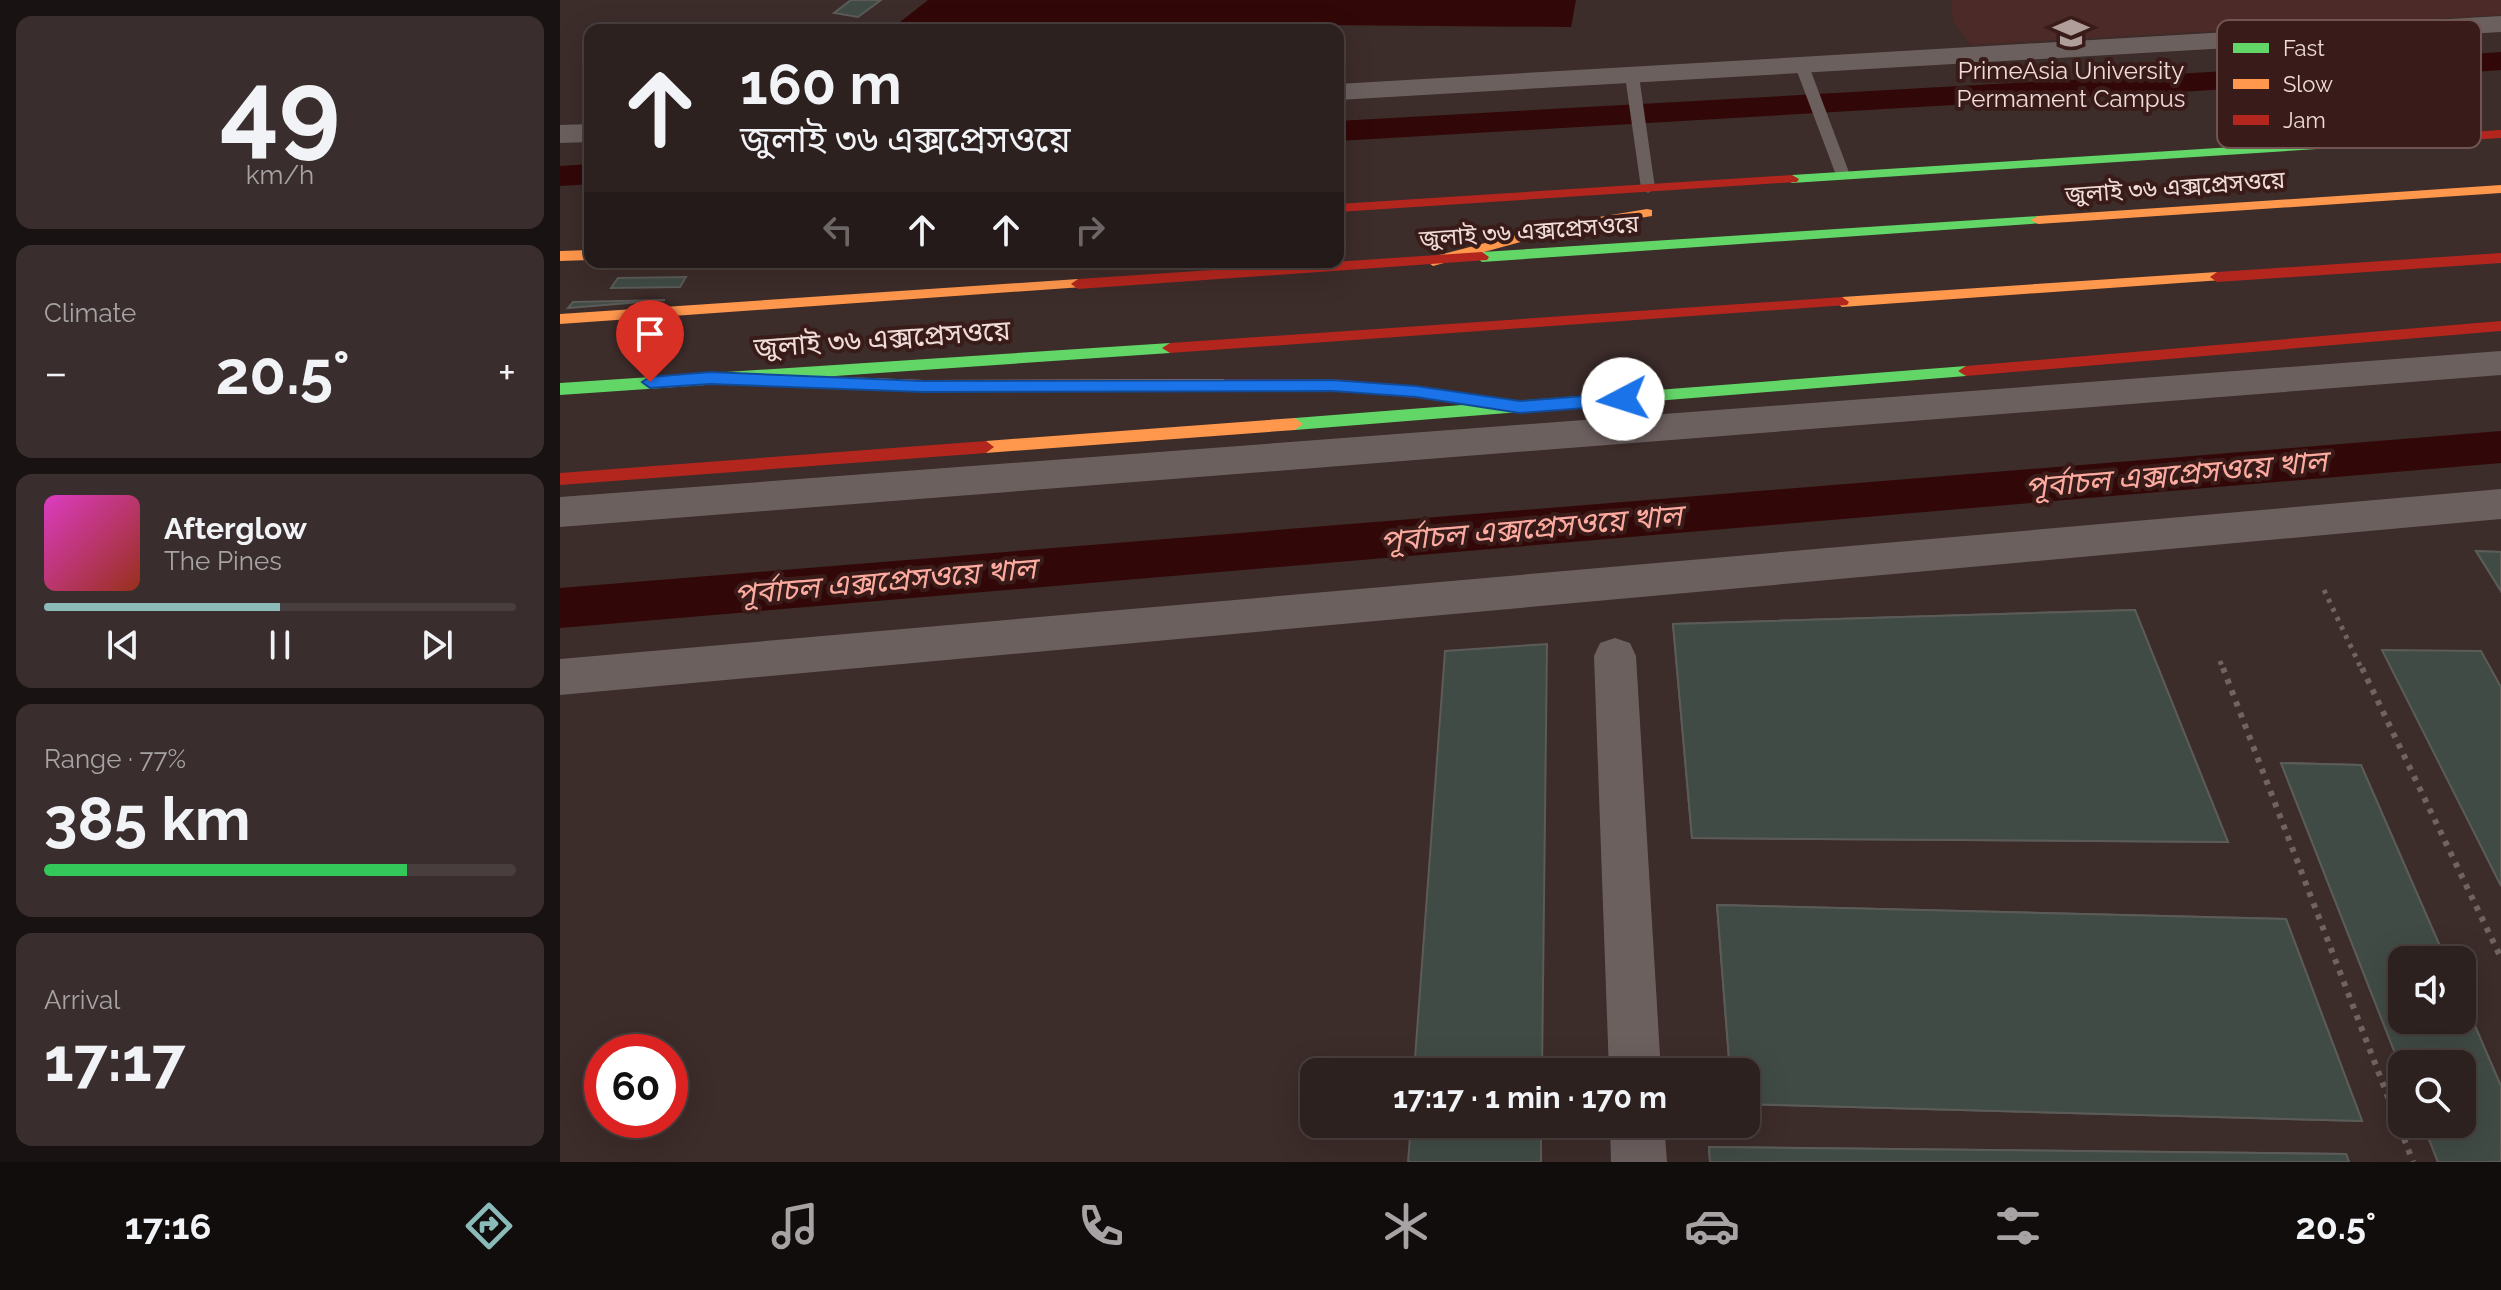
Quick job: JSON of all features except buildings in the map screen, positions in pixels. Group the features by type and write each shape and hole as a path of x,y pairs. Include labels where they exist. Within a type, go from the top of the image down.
{"main road":[{"path":"2481,135 2501,134"},
{"path":"1344,208 2280,148"},
{"path":"1966,187 2060,180 2126,170 2154,156"},
{"name":"জুলাই ৩৬ এক্সপ্রেসওয়ে","path":"1344,267 2501,189"},
{"path":"1427,262 1557,228 1667,209"},
{"path":"560,256 584,255"},
{"name":"জুলাই ৩৬ এক্সপ্রেসওয়ে","path":"560,389 2501,258"},
{"name":"জুলাই ৩৬ এক্সপ্রেসওয়ে","path":"560,319 1336,268"},
{"path":"560,479 1520,407 2501,326"},
{"path":"710,378 923,386 1332,385 1416,392 1520,407"}],"street":[{"path":"2481,26 2501,24"},
{"path":"1344,92 1633,86 1807,77 2217,46"},
{"path":"560,134 584,133"},
{"path":"560,512 2501,363"},
{"path":"560,677 2501,504"},
{"path":"1615,656 1634,1058"},
{"path":"1638,1138 1639,1162"}],"lane":[{"path":"1807,77 1843,175"},
{"path":"1633,86 1648,188"}],"path":[{"path":"2324,590 2501,958"},
{"path":"2220,661 2413,1162"}],"shaded area":[{"path":"928,0 1576,0 1571,27 898,24"},
{"name":"PrimeAsia University Permament Campus","path":"1951,0 2501,0 2501,15 2412,20 2217,20 2217,31 1970,45 1953,21"}],"waterway":[{"name":"পূর্বাচল এক্সপ্রেসওয়ে খাল","path":"2481,62 2501,61"},
{"name":"পূর্বাচল এক্সপ্রেসওয়ে খাল","path":"1344,131 2217,81"},
{"name":"পূর্বাচল এক্সপ্রেসওয়ে খাল","path":"560,176 584,174"},
{"name":"পূর্বাচল এক্সপ্রেসওয়ে খাল","path":"560,608 2501,447"}],"traffic: fast":[{"path":"1792,179 2280,148"},
{"path":"1482,257 2038,220"},
{"path":"560,389 1170,348"},
{"path":"1295,424 1966,371"}],"traffic: slow":[{"path":"2038,220 2501,189"},
{"path":"1433,261 1557,228 1647,213"},
{"path":"560,256 584,255"},
{"path":"1842,302 2217,277"},
{"path":"560,319 1078,284"},
{"path":"788,381 923,386 1225,385"},
{"path":"986,447 1295,424"}],"traffic: jam":[{"path":"2481,135 2501,134"},
{"path":"1344,208 1792,179"},
{"path":"1344,266 1482,257"},
{"path":"2217,277 2501,258"},
{"path":"1078,284 1317,268"},
{"path":"1170,348 1842,302"},
{"path":"1966,371 2501,326"},
{"path":"1225,385 1332,385 1427,393"},
{"path":"560,479 986,447"}],"place":[{"name":"PrimeAsia University Permament Campus","path":"2071,33"}],"route":[{"path":"650,382 710,378 923,386 1332,385 1416,392 1520,407 1623,399"}]}
